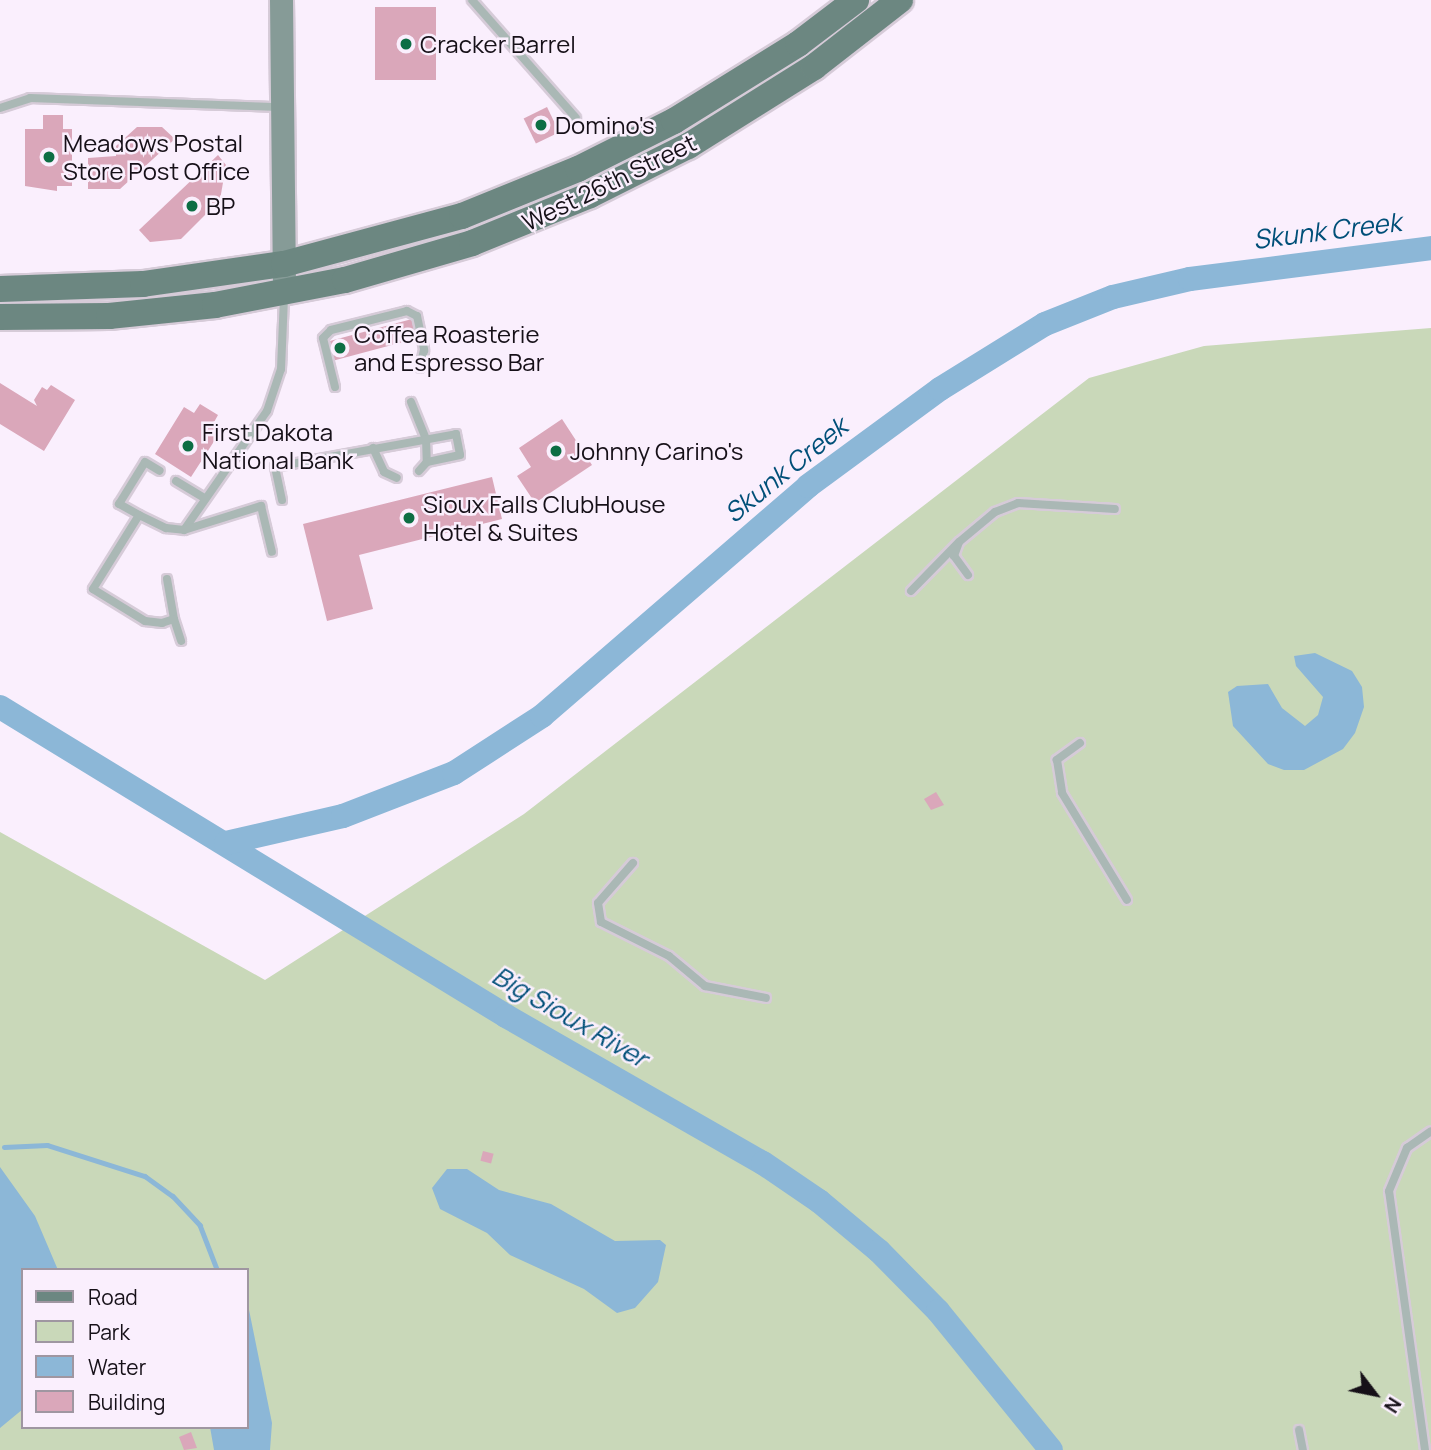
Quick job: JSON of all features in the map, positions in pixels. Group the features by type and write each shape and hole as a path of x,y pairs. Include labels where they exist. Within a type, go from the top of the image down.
{"main road":[{"name":"West 26th Street","path":"0,289 143,284 284,264 438,224 578,169 715,97 856,0"},
{"name":"West 26th Street","path":"0,317 109,316 215,305 284,292 422,259 590,195 688,146 774,94 900,0"}],"street":[{"path":"281,0 284,292"}],"lane":[{"path":"472,0 576,118"},
{"path":"0,108 30,98 282,107"},
{"path":"184,530 261,420 277,387 284,292"},
{"path":"335,387 323,338 331,330 407,311 417,316 424,350 420,368"},
{"path":"411,402 426,439 427,462"},
{"path":"282,500 275,467 456,434 460,455 427,462 419,471"},
{"path":"373,448 384,472 397,478"},
{"path":"160,471 145,462 119,504 166,528 184,530 261,506 272,552"},
{"path":"176,481 204,498"},
{"path":"911,591 959,542 995,512 1018,503 1115,509"},
{"path":"139,515 93,589 145,621 174,619"},
{"path":"959,542 954,556 968,575"},
{"path":"167,579 181,641"},
{"path":"1080,743 1057,760 1062,793 1127,900"},
{"path":"634,863 598,902 601,922 669,956 705,986 766,998"},
{"path":"1425,1450 1389,1191 1407,1148 1431,1131"},
{"path":"1299,1430 1303,1450"}],"green space":[{"path":"1431,328 1431,1450 0,1450 0,832 265,980 524,814 1089,378 1204,346"}],"water":[{"path":"1315,653 1352,671 1362,687 1364,707 1355,733 1343,749 1304,770 1284,770 1268,764 1233,726 1228,692 1237,686 1268,684 1282,708 1305,726 1318,715 1323,697 1296,666 1294,656"},
{"path":"0,1167 35,1216 57,1268 21,1268 21,1411 0,1428"},
{"path":"447,1169 467,1169 499,1190 551,1204 615,1241 660,1240 666,1245 658,1282 635,1308 617,1313 584,1289 510,1255 487,1233 440,1209 432,1188"},
{"path":"248,1305 272,1423 270,1450 214,1450 210,1429 248,1429"}],"building":[{"name":"Cracker Barrel","path":"375,7 436,7 436,80 375,80"},
{"path":"547,107 559,132 536,144 524,118"},
{"name":"Meadows Postal Store Post Office","path":"43,115 63,115 63,129 72,129 72,186 57,186 57,191 25,186 25,129 43,129"},
{"path":"137,127 162,127 175,139 120,189 88,189 88,158 116,156 116,146"},
{"path":"218,155 226,165 220,200 181,239 150,242 139,230"},
{"path":"412,319 417,338 332,361 327,342"},
{"path":"0,383 37,406 34,400 42,387 47,390 51,385 75,400 44,451 0,424"},
{"path":"200,404 218,415 213,424 222,429 191,477 155,454 184,407 194,413"},
{"path":"562,419 592,465 535,503 517,476 531,467 519,448"},
{"path":"492,477 502,519 359,555 373,609 327,621 303,524"},
{"path":"936,792 944,805 931,810 924,799"},
{"path":"483,1151 494,1154 491,1164 480,1161"},
{"path":"191,1432 197,1448 184,1450 179,1437"}],"waterway":[{"name":"Skunk Creek","path":"226,843 343,816 454,773 542,716 808,486 940,389 1045,324 1113,297 1190,279 1431,248"},
{"name":"Big Sioux River","path":"0,707 506,1016 763,1163 819,1201 879,1251 938,1311 1051,1450"},
{"path":"4,1147 47,1145 145,1176 173,1196 200,1225 217,1268"}],"place":[{"name":"Cracker Barrel","path":"406,44"},
{"name":"Domino's","path":"541,125"},
{"name":"Meadows Postal Store Post Office","path":"49,157"},
{"name":"BP","path":"192,206"},
{"name":"Coffea Roasterie and Espresso Bar","path":"340,348"},
{"name":"First Dakota National Bank","path":"188,446"},
{"name":"Johnny Carino's","path":"556,451"},
{"name":"Sioux Falls ClubHouse Hotel & Suites","path":"409,518"}]}
